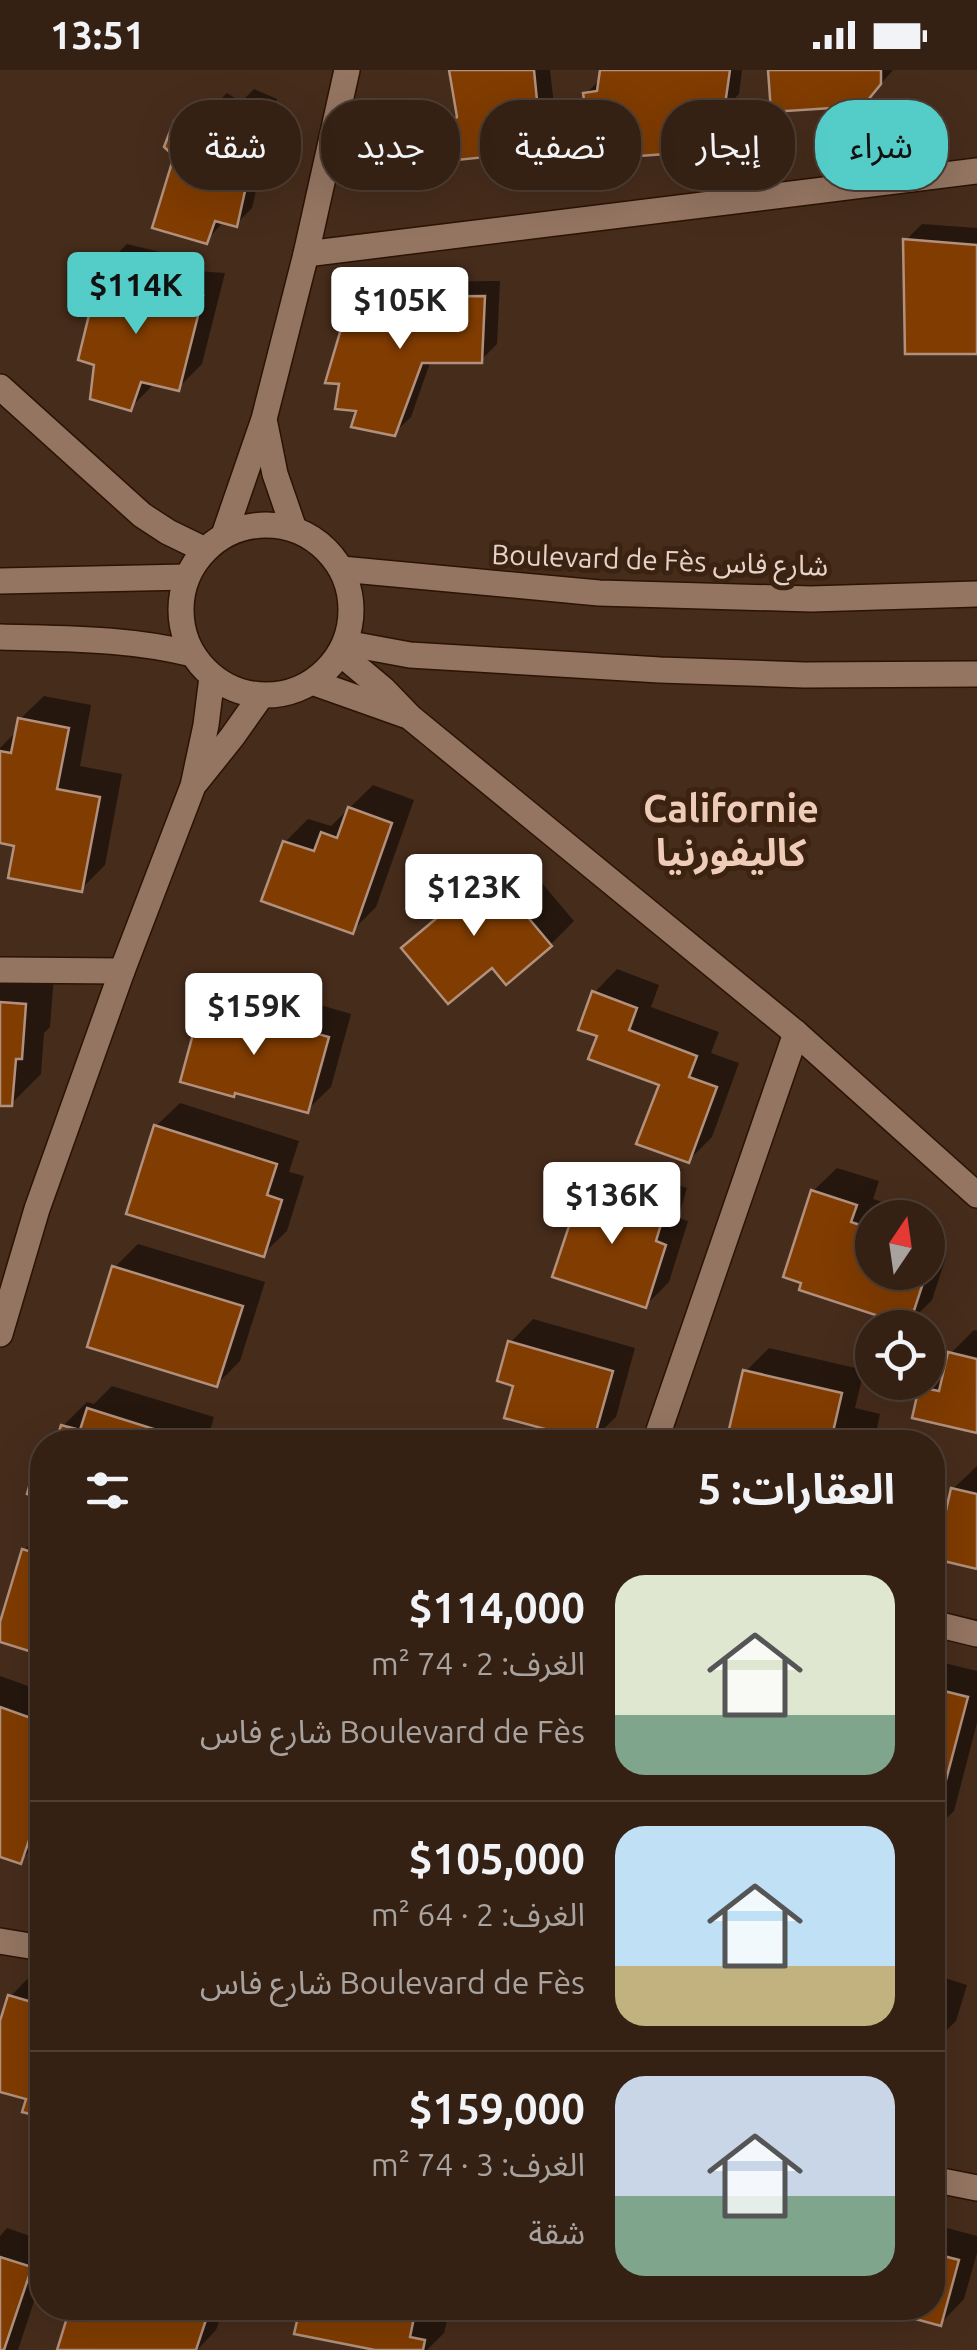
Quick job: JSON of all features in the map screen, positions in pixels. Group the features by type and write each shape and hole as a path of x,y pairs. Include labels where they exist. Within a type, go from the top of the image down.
{"street":[{"path":"0,387 142,515 168,532 214,543 258,525 294,530 329,552 350,594 352,618 343,648 328,670 288,693 261,696 235,690 212,677 192,654 182,630 180,602 187,577 214,543 264,420 347,70"},
{"path":"306,254 977,171"},
{"path":"264,420 274,474 294,530"},
{"name":"Boulevard de Fès شارع فاس","path":"341,570 616,594 811,599 977,594"},
{"path":"0,582 187,577"},
{"path":"0,636 120,641 192,654"},
{"path":"343,648 660,670 804,675 977,674"},
{"path":"343,648 410,717 796,1033 977,1196"},
{"path":"0,1334 37,1209 193,786 212,677"},
{"path":"312,682 410,717"},
{"path":"193,786 261,696"},
{"path":"0,970 122,971"},
{"path":"660,1430 796,1033"},
{"path":"945,1626 977,1634"},
{"path":"0,1942 30,1946"},
{"path":"945,2182 977,2188"}],"building":[{"path":"449,70 534,70 537,100 480,100 480,158 460,160 460,100 454,100"},
{"path":"600,70 730,70 726,100 661,100 661,154 641,156 641,100 584,100 583,93 597,91"},
{"path":"768,70 881,70 881,84 868,100 815,100 815,109 795,110 795,100 770,100"},
{"path":"170,131 170,152 164,147"},
{"path":"170,169 170,190 245,190 237,227 215,221 207,244 152,228"},
{"path":"903,239 977,245 977,354 905,354"},
{"path":"101,266 150,278 147,292 203,296 179,391 141,382 131,411 90,399 94,365 78,360"},
{"path":"485,296 482,363 422,363 395,436 351,427 356,411 335,409 339,384 325,383 346,312 364,297"},
{"path":"18,718 69,728 57,789 100,797 82,892 8,878 14,846 0,843 0,751 11,753"},
{"path":"348,807 392,823 353,934 261,901 283,841 314,851 321,832 337,838"},
{"path":"494,877 552,946 506,985 492,968 448,1004 401,948 438,917 423,900 448,878 467,899"},
{"path":"592,991 637,1008 629,1030 697,1056 689,1077 717,1087 689,1163 636,1144 659,1085 588,1059 597,1036 578,1030"},
{"path":"202,1001 329,1037 308,1113 180,1082"},
{"path":"0,1002 26,1004 22,1059 16,1059 12,1106 0,1106"},
{"path":"154,1125 277,1164 267,1195 282,1200 264,1257 126,1214"},
{"path":"583,1184 665,1211 656,1241 666,1245 646,1308 552,1277"},
{"path":"811,1190 855,1204 851,1222 855,1223 855,1290 921,1290 914,1310 860,1310 799,1290 801,1283 783,1277"},
{"path":"112,1266 243,1306 217,1387 87,1347"},
{"path":"508,1341 613,1371 596,1430 548,1430 504,1418 513,1386 497,1381"},
{"path":"948,1352 977,1359 977,1433 912,1418 916,1400 945,1400"},
{"path":"743,1370 842,1393 833,1430 729,1430"},
{"path":"87,1408 157,1430 80,1430"},
{"path":"951,1488 977,1494 977,1569 945,1561 945,1515"},
{"path":"22,1549 30,1551 30,1651 0,1642 0,1622"},
{"path":"945,1691 968,1697 945,1784"},
{"path":"0,1707 30,1718 30,1837 21,1864 0,1857"},
{"path":"8,1995 30,2001 30,2114 22,2112 26,2099 0,2092 0,2021"},
{"path":"945,2256 959,2260 945,2311"},
{"path":"0,2257 30,2266 30,2273 4,2350 0,2350"},
{"path":"66,2320 206,2320 196,2350 57,2350"},
{"path":"297,2320 414,2320 410,2337 425,2340 423,2350 375,2350 294,2334"},
{"path":"919,2320 943,2320 941,2326"}],"district":[{"name":"Californie كاليفورنيا","path":"731,831"}]}
